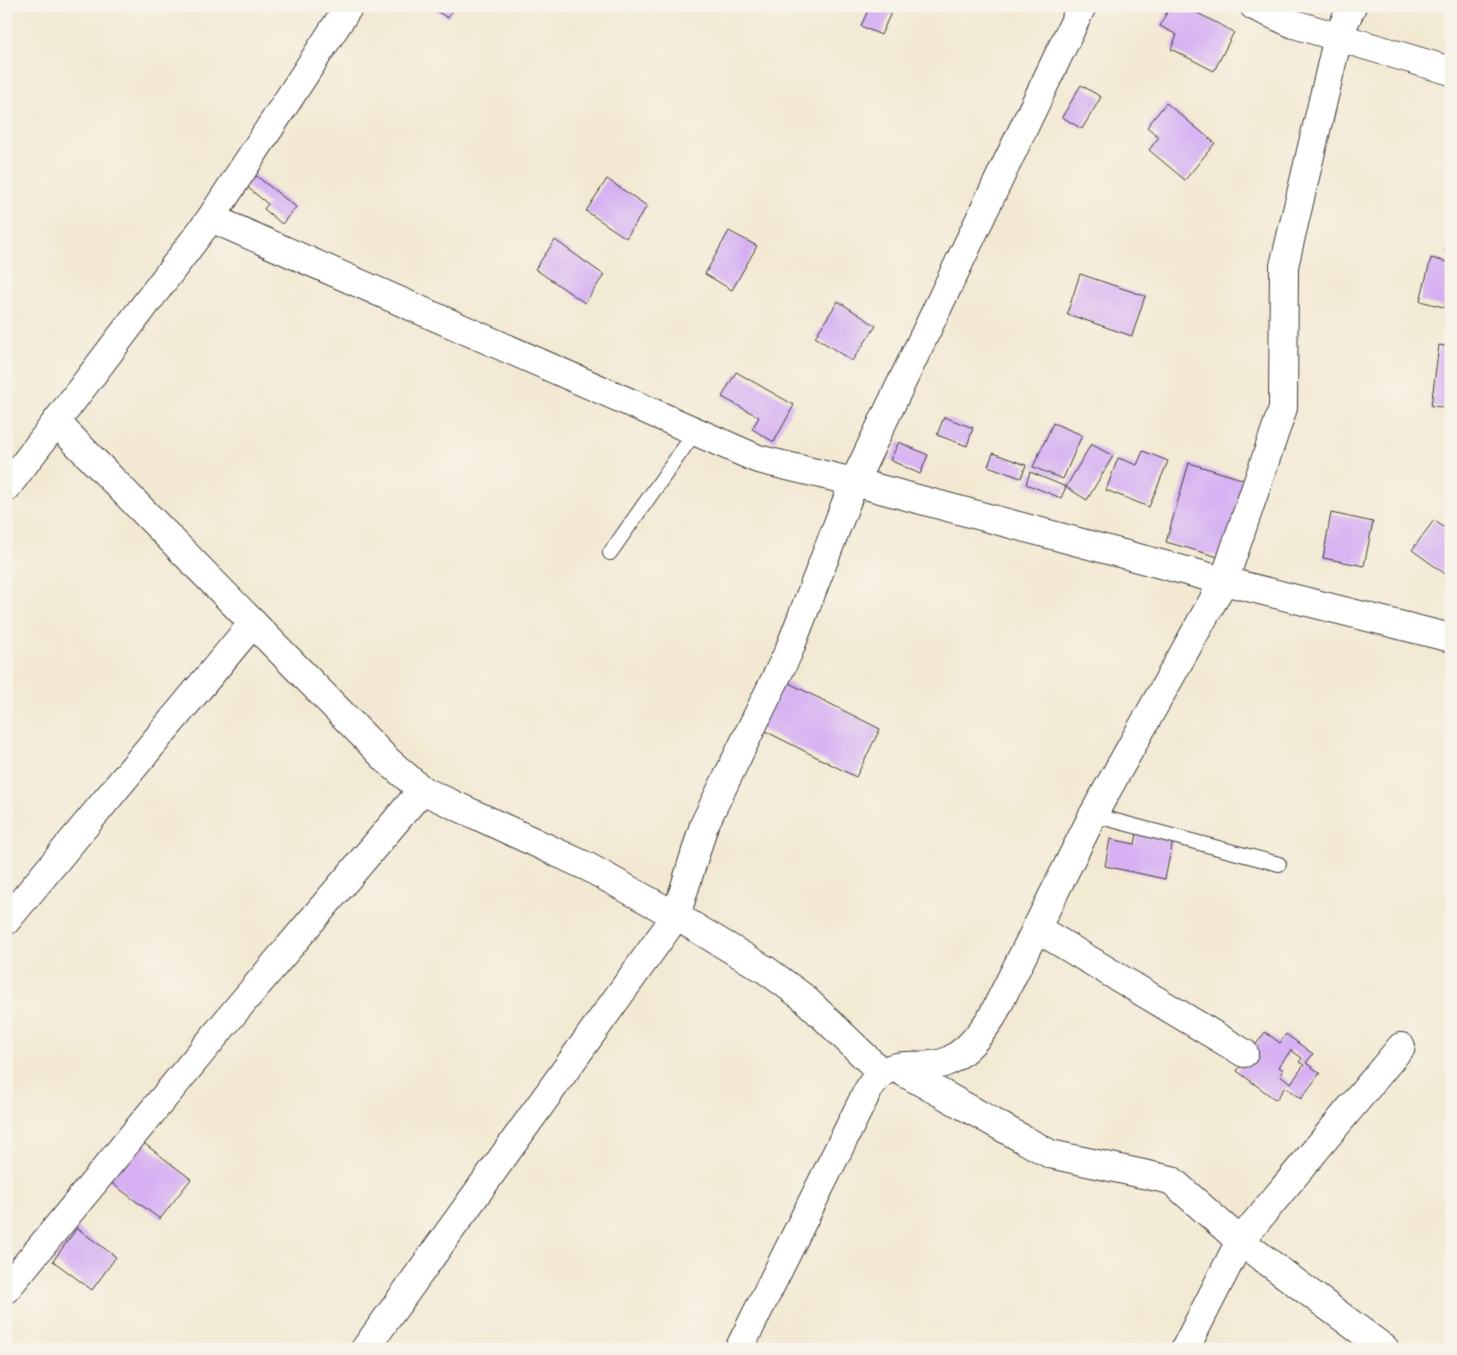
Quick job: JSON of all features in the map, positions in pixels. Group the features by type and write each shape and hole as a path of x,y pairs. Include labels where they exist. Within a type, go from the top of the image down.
{"street":[{"path":"6,488 212,218 349,6"},
{"path":"365,1349 676,916 704,824 788,654 854,482 1082,6"},
{"path":"1254,6 1294,24 1451,70"},
{"path":"738,1349 866,1094 889,1070 947,1062 973,1044 992,1017 1093,815 1224,581 1283,408 1284,266 1338,37 1352,6"},
{"path":"212,218 758,460 854,482 1224,581 1451,638"},
{"path":"56,422 388,761 422,790 579,862 676,916 766,970 803,997 889,1070 1050,1154 1171,1180 1240,1241 1381,1347"},
{"path":"6,922 253,623"},
{"path":"6,1289 230,1017 422,790"},
{"path":"1036,928 1244,1053"},
{"path":"1185,1349 1240,1241 1401,1047"}],"lane":[{"path":"610,553 695,432"},
{"path":"1093,815 1279,864"}],"building":[{"path":"434,6 455,6 448,18 433,9"},
{"path":"870,6 894,6 881,35 861,26"},
{"path":"1170,6 1184,6 1234,32 1214,71 1171,49 1177,35 1160,26"},
{"path":"1081,85 1101,97 1082,129 1062,117"},
{"path":"1166,103 1215,143 1185,180 1149,150 1159,137 1147,127"},
{"path":"250,171 296,207 282,224 264,209 268,204 241,182"},
{"path":"607,179 647,206 626,238 586,211"},
{"path":"729,231 757,246 732,290 705,274"},
{"path":"1451,237 1451,255 1446,254"},
{"path":"555,240 604,275 585,303 535,269"},
{"path":"1431,258 1451,263 1451,309 1420,301"},
{"path":"1080,274 1145,296 1132,336 1067,314"},
{"path":"838,301 876,326 852,361 815,337"},
{"path":"1439,345 1451,347 1451,408 1431,406"},
{"path":"736,372 794,405 774,442 752,429 759,417 722,397"},
{"path":"944,417 973,428 967,446 937,435"},
{"path":"1053,423 1082,435 1063,479 1033,467"},
{"path":"899,442 928,455 920,474 890,460"},
{"path":"1091,444 1113,456 1087,500 1066,487"},
{"path":"1143,451 1168,461 1149,507 1106,490 1118,458 1137,465"},
{"path":"993,453 1026,465 1021,478 988,466"},
{"path":"1189,463 1245,480 1222,558 1166,542"},
{"path":"1030,472 1066,487 1061,498 1026,484"},
{"path":"1331,513 1373,522 1364,566 1323,558"},
{"path":"1434,520 1451,533 1451,578 1412,550"},
{"path":"781,679 880,729 856,777 757,727"},
{"path":"1137,833 1173,840 1165,879 1105,866 1110,839 1135,844"},
{"path":"1265,1032 1280,1043 1286,1034 1313,1054 1306,1063 1320,1073 1301,1099 1285,1087 1276,1100 1237,1071","holes":["1291,1050 1302,1058 1299,1062 1304,1065 1291,1083 1280,1075 1283,1070 1279,1067"]},
{"path":"133,1135 191,1179 160,1219 102,1176"},
{"path":"77,1228 116,1257 92,1290 53,1261"}]}
